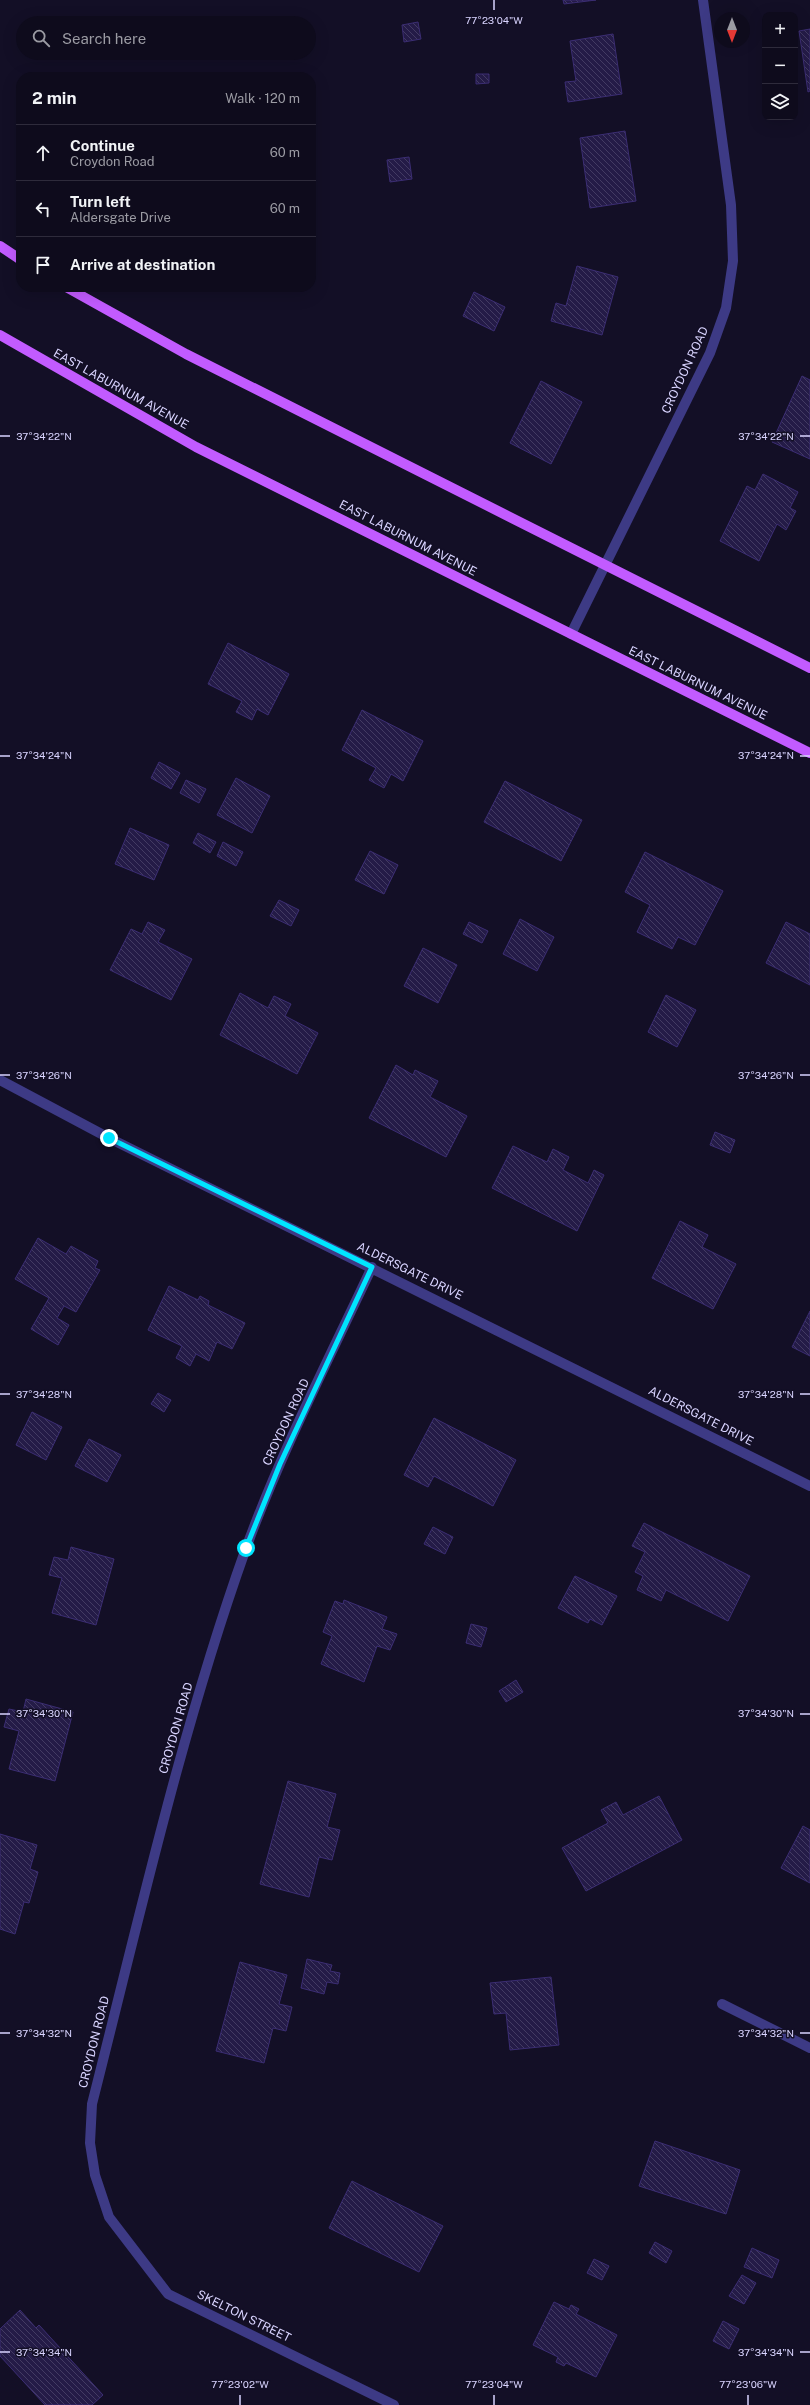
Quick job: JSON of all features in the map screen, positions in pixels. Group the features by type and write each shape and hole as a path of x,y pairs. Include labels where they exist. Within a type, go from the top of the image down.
{"main road":[{"path":"0,246 16,257"},
{"path":"75,292 186,354 810,668"},
{"name":"EAST LABURNUM AVENUE","path":"0,335 196,447 810,753"}],"street":[{"name":"CROYDON ROAD","path":"571,634 710,353 726,308 733,261 730,205 703,0"},
{"name":"ALDERSGATE DRIVE","path":"0,1080 109,1138 372,1267 810,1486"},
{"name":"CROYDON ROAD","path":"109,2217 94,2169 90,2143 92,2104 163,1824 216,1633 246,1548 280,1464 372,1267"},
{"path":"722,2004 810,2048"},
{"name":"SKELTON STREET","path":"109,2217 168,2294 394,2405"}],"building":[{"path":"563,0 596,0 564,4"},
{"path":"418,22 421,39 404,42 402,25"},
{"path":"810,29 810,91 808,92 799,31"},
{"path":"613,34 622,94 568,102 565,82 576,81 570,41"},
{"path":"476,74 489,74 489,83 476,84"},
{"path":"625,131 636,201 590,208 580,138"},
{"path":"409,157 412,179 390,182 387,160"},
{"path":"577,266 618,277 602,335 551,321 556,303 566,306"},
{"path":"474,292 505,307 494,331 463,316"},
{"path":"802,376 810,380 810,459 772,442"},
{"path":"541,381 582,402 551,464 510,443"},
{"path":"763,474 798,492 790,508 796,511 786,530 777,524 759,561 720,541 747,486 755,490"},
{"path":"228,643 289,674 268,715 257,709 252,720 236,712 242,701 208,684"},
{"path":"362,710 423,741 403,781 391,774 384,788 369,780 376,768 342,750"},
{"path":"159,762 180,773 171,789 151,778"},
{"path":"236,778 270,796 252,833 217,815"},
{"path":"186,780 206,789 199,803 180,793"},
{"path":"505,781 582,820 561,861 484,822"},
{"path":"130,828 169,845 154,880 115,864"},
{"path":"198,833 216,842 210,853 193,843"},
{"path":"223,842 243,852 236,866 217,856"},
{"path":"370,851 398,865 384,894 355,880"},
{"path":"645,852 723,891 695,945 678,937 672,949 637,932 650,905 625,892"},
{"path":"279,900 299,910 291,926 270,916"},
{"path":"520,919 554,937 537,971 503,954"},
{"path":"148,922 165,930 158,942 192,959 171,1000 110,970 131,929 142,934"},
{"path":"469,922 488,931 482,943 463,934"},
{"path":"786,922 810,934 810,985 766,963"},
{"path":"423,948 457,965 438,1003 404,986"},
{"path":"240,993 268,1008 274,996 291,1004 285,1016 318,1033 297,1074 220,1035"},
{"path":"666,995 696,1010 677,1047 648,1032"},
{"path":"396,1065 413,1075 415,1070 438,1081 430,1097 467,1116 446,1157 369,1118"},
{"path":"715,1132 735,1140 730,1153 710,1145"},
{"path":"513,1146 547,1162 553,1149 569,1157 563,1170 588,1183 594,1170 604,1175 577,1231 492,1188"},
{"path":"680,1221 708,1235 702,1247 736,1264 713,1309 652,1278"},
{"path":"38,1238 66,1254 71,1246 98,1261 95,1268 100,1270 76,1312 64,1306 57,1318 69,1325 58,1345 31,1329 49,1298 15,1279"},
{"path":"169,1286 198,1300 200,1296 209,1301 208,1305 245,1323 232,1349 217,1342 209,1361 196,1354 190,1366 176,1358 182,1346 148,1330"},
{"path":"810,1311 810,1356 792,1347"},
{"path":"158,1393 171,1400 164,1412 151,1404"},
{"path":"32,1412 62,1427 46,1460 16,1445"},
{"path":"434,1418 516,1460 493,1506 434,1476 428,1487 404,1475"},
{"path":"89,1439 121,1455 107,1482 75,1466"},
{"path":"644,1523 750,1576 728,1621 666,1590 661,1601 637,1590 643,1576 635,1572 645,1552 632,1546"},
{"path":"433,1527 453,1537 445,1554 424,1544"},
{"path":"71,1547 114,1559 96,1625 52,1613 62,1578 49,1575 54,1557 68,1560"},
{"path":"575,1576 617,1596 602,1625 590,1619 588,1623 558,1608"},
{"path":"344,1600 387,1617 382,1629 397,1634 390,1650 377,1646 364,1682 321,1664 332,1636 323,1632 335,1601 343,1604"},
{"path":"471,1624 487,1628 481,1647 466,1643"},
{"path":"516,1680 523,1692 506,1702 499,1691"},
{"path":"26,1699 73,1712 55,1781 9,1769 19,1731 4,1727 9,1709 23,1712"},
{"path":"288,1781 336,1794 327,1827 340,1830 332,1860 319,1857 309,1897 260,1884"},
{"path":"659,1796 682,1840 586,1891 562,1848 608,1823 601,1810 616,1802 623,1815"},
{"path":"803,1826 810,1830 810,1883 781,1868"},
{"path":"0,1834 37,1845 30,1869 38,1872 29,1903 24,1902 15,1934 0,1929"},
{"path":"307,1959 332,1965 330,1971 340,1973 338,1984 327,1982 324,1994 301,1988"},
{"path":"240,1962 287,1975 279,2004 292,2007 286,2031 273,2028 264,2063 216,2051"},
{"path":"551,1977 559,2045 510,2050 506,2013 494,2014 490,1983"},
{"path":"655,2141 740,2170 726,2214 639,2186"},
{"path":"352,2181 443,2226 419,2272 329,2228"},
{"path":"655,2242 672,2251 666,2263 649,2253"},
{"path":"752,2248 779,2260 772,2278 744,2267"},
{"path":"594,2259 609,2266 602,2280 587,2273"},
{"path":"742,2275 756,2283 744,2304 729,2296"},
{"path":"554,2302 569,2309 571,2305 579,2309 576,2314 617,2335 596,2377 566,2363 564,2366 556,2362 558,2357 533,2345"},
{"path":"20,2310 36,2328 39,2325 103,2395 92,2405 45,2405 0,2356 0,2329"},
{"path":"723,2321 739,2329 729,2349 713,2341"}],"route":[{"path":"109,1138 372,1267 280,1464 246,1548"}]}
